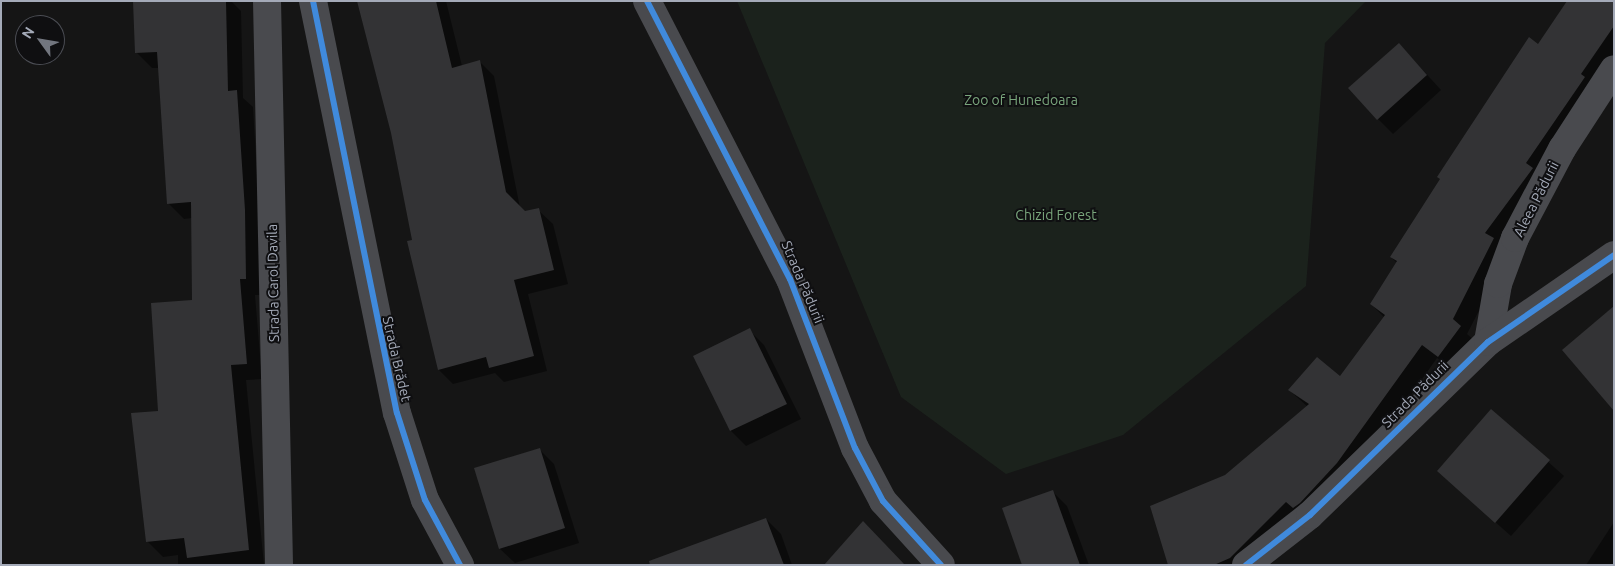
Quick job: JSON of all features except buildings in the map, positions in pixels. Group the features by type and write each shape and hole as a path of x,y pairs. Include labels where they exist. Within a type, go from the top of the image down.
{"street":[{"name":"Strada Carol Davila","path":"267,1 279,565"},
{"name":"Strada Brădet","path":"314,1 396,413 425,500 460,565"},
{"name":"Strada Pădurii","path":"647,1 790,279 855,448 883,501 941,565"},
{"name":"Aleea Pădurii","path":"1488,342 1498,284 1515,238 1562,149 1614,69"},
{"name":"Strada Pădurii","path":"1246,565 1310,515 1488,342 1614,255"}],"green space":[{"name":"Chizid Forest","path":"737,1 1366,1 1325,43 1306,286 1123,435 1006,474 901,397"}],"cycle path":[{"path":"313,1 397,413 425,500 460,565"},
{"path":"647,1 790,279 855,448 883,501 941,565"},
{"path":"1246,565 1310,515 1488,342 1614,255"}],"park label":[{"name":"Zoo of Hunedoara","path":"1021,100"}]}
